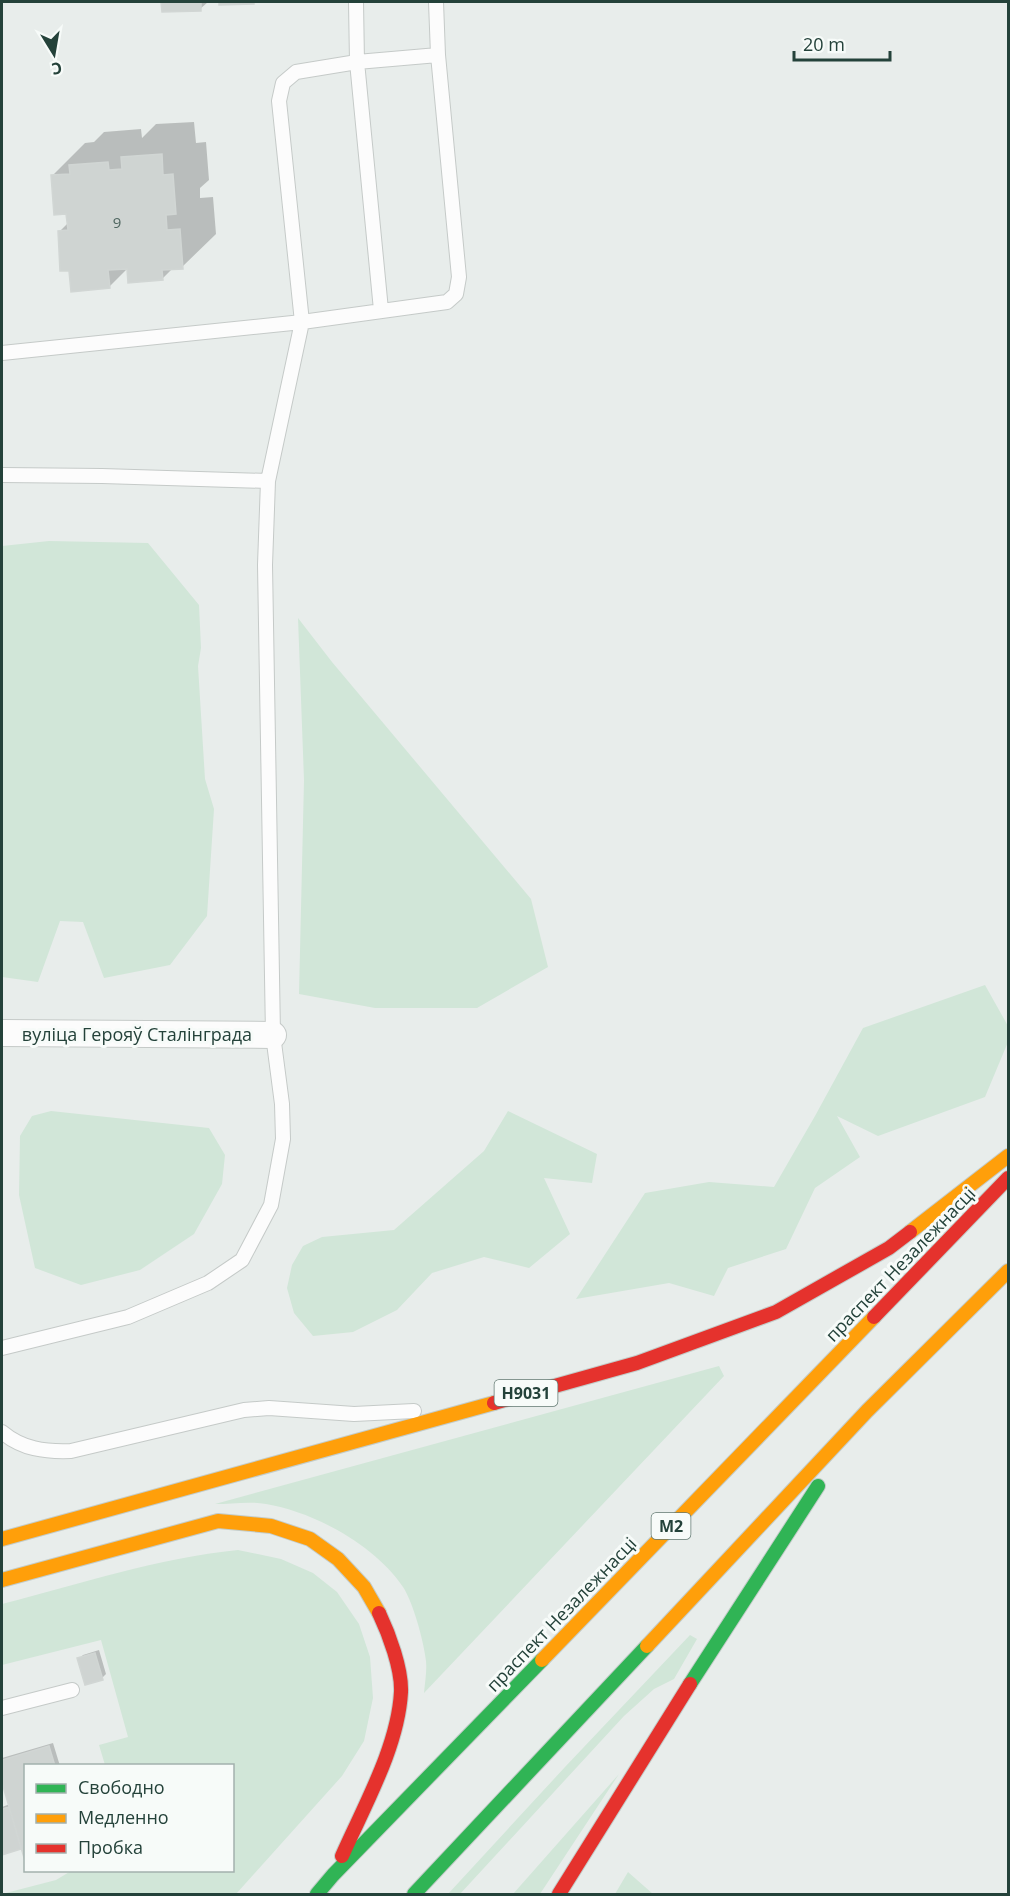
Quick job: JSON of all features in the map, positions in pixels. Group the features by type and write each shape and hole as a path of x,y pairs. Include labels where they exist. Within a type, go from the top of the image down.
{"highway":[{"name":"Н9031","path":"2,1539 637,1363 723,1334 776,1312 888,1248 1008,1156"},
{"name":"праспект Незалежнасці","path":"317,1894 1008,1178"},
{"path":"414,1894 867,1412 1008,1271"},
{"path":"559,1894 683,1694 867,1412"},
{"path":"2,1580 218,1521 272,1526 310,1539 339,1559 364,1587 380,1614 394,1651 401,1690 393,1740 333,1875"}],"street":[{"name":"вуліца Герояў Сталінграда","path":"2,1033 273,1035"}],"lane":[{"path":"356,2 357,62 381,310"},
{"path":"2,353 302,322 447,302 456,294 459,277 438,55 436,2"},
{"path":"2,1348 128,1317 208,1284 242,1260 271,1205 283,1139 282,1104 273,1035 265,565 268,481 302,322 279,101 283,83 296,72 357,62 438,55"},
{"path":"2,475 268,481"},
{"path":"2,1432 24,1445 46,1452 71,1451 244,1410 269,1408 354,1414 494,1402"},
{"path":"2,1708 72,1690"}],"green space":[{"path":"49,541 148,543 199,605 201,648 198,666 205,779 214,809 207,916 170,965 104,978 83,922 60,921 38,982 2,977 2,546"},
{"path":"298,618 332,662 531,899 548,967 477,1008 375,1008 299,994 304,780"},
{"path":"985,985 1008,1026 1008,1042 985,1097 878,1136 837,1116 860,1157 815,1188 786,1249 728,1268 714,1296 669,1283 576,1299 645,1193 709,1182 774,1187 863,1028"},
{"path":"51,1111 209,1128 225,1155 222,1184 194,1234 140,1270 81,1285 35,1268 19,1195 20,1136 32,1116"},
{"path":"508,1111 597,1154 592,1183 544,1178 570,1234 529,1268 484,1257 432,1273 397,1310 353,1332 313,1336 294,1313 287,1288 292,1265 303,1246 322,1237 394,1230 484,1151"},
{"path":"719,1366 724,1376 424,1693 426,1661 414,1612 403,1587 377,1557 342,1533 304,1514 260,1503 215,1504"},
{"path":"238,1550 281,1559 313,1573 337,1592 359,1624 370,1657 373,1698 364,1741 342,1776 236,1894 2,1894 56,1880 69,1872 234,1872 234,1764 105,1764 99,1745 128,1737 101,1640 2,1665 2,1604 149,1565"},
{"path":"690,1635 697,1639 674,1679 654,1689 624,1716 460,1894 448,1894 565,1767"},
{"path":"619,1774 540,1894 513,1894"},
{"path":"628,1872 653,1894 615,1894"}],"building":[{"path":"161,2 201,2 201,11 162,12"},
{"path":"219,2 254,2 254,4 219,5"},
{"path":"162,154 163,175 173,174 176,214 166,215 167,230 180,229 183,269 162,270 163,280 128,283 127,269 108,270 110,288 71,292 69,271 60,271 58,231 68,230 66,214 54,215 51,175 70,174 69,165 108,162 109,170 122,169 121,157"},
{"path":"95,1653 103,1680 85,1685 77,1658"},
{"path":"49,1746 54,1764 24,1764 24,1858 2,1783 2,1760"},
{"path":"9,1807 21,1849 2,1855 2,1809"}],"traffic: fast":[{"path":"690,1684 818,1486"},
{"path":"414,1894 647,1646"},
{"path":"317,1894 542,1660"}],"traffic: slow":[{"path":"910,1232 1008,1156"},
{"path":"647,1646 867,1411 1008,1271"},
{"path":"542,1660 874,1317"},
{"path":"2,1539 494,1403"},
{"path":"2,1580 218,1521 271,1526 310,1539 338,1559 364,1587 379,1613"}],"traffic: jam":[{"path":"874,1317 1008,1178"},
{"path":"494,1403 637,1363 776,1312 889,1248 910,1232"},
{"path":"342,1856 379,1776 399,1713 401,1683 397,1662 379,1613"},
{"path":"559,1894 690,1684"}]}
